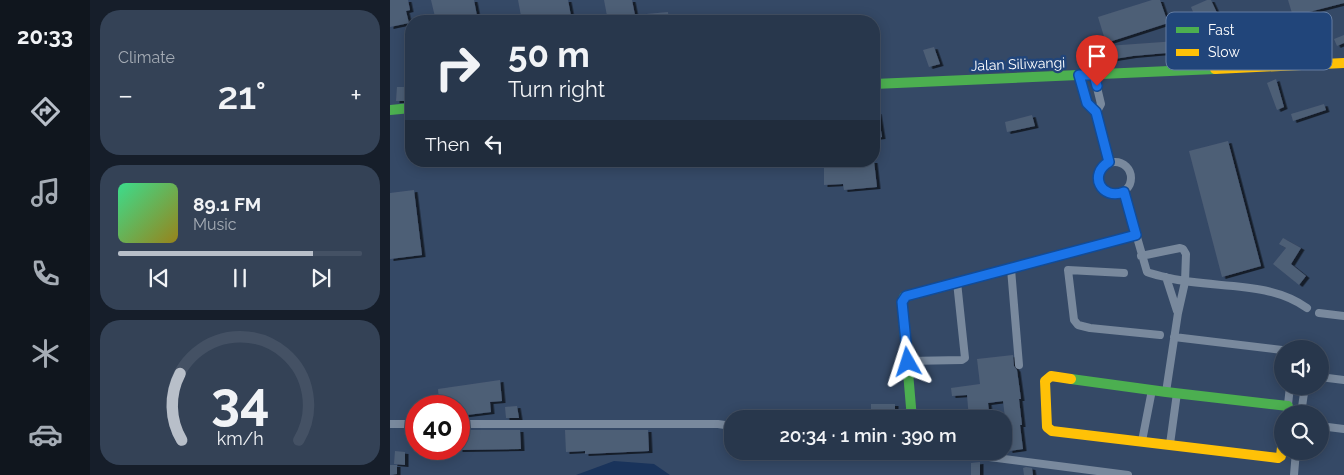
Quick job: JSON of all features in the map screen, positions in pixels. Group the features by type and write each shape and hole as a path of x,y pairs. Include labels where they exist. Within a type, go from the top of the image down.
{"street":[{"name":"Jalan Siliwangi","path":"880,84 1198,70"},
{"path":"1079,75 1087,103 1096,112 1109,162"},
{"path":"1094,75 1101,104 1096,112"},
{"path":"390,110 405,109"},
{"path":"1109,162 1120,162 1129,169 1130,183 1124,192 1117,194 1109,193 1103,190 1099,184 1099,173 1103,166 1109,162"},
{"path":"1124,192 1147,272 1185,282 1240,287 1283,294 1307,308"},
{"path":"911,410 902,302 904,297 1136,235"},
{"path":"1141,256 1183,249 1186,254 1185,282 1174,337 1170,444"},
{"path":"1066,253 1073,315 1078,325 1090,328 1160,335"},
{"path":"1011,269 1019,365"},
{"path":"1068,270 1124,273"},
{"path":"1166,278 1178,313"},
{"path":"908,362 962,360 966,358 957,282"},
{"path":"1319,313 1344,316"},
{"path":"1174,337 1274,349"},
{"path":"1274,408 1050,376 1045,381 1044,386 1047,427 1049,430 1274,457"},
{"path":"1329,378 1344,380"},
{"path":"1142,441 1152,390"},
{"path":"390,424 405,424"},
{"path":"470,424 724,425"},
{"path":"1329,427 1344,429"},
{"path":"1012,460 1128,475"},
{"path":"1294,475 1295,460"}],"water":[{"path":"614,461 654,464 670,475 576,475"}],"building":[{"path":"390,0 408,0 410,10 406,11 405,24 390,27"},
{"path":"431,0 474,0 477,15 435,15"},
{"path":"518,0 568,0 571,15 521,15"},
{"path":"604,0 632,0 635,15 607,15"},
{"path":"1152,0 1160,0 1166,17 1166,24 1106,43 1098,17"},
{"path":"1211,0 1217,12 1193,12 1191,7"},
{"path":"1288,0 1344,0 1344,3 1309,12 1292,12"},
{"path":"668,12 668,15 635,15"},
{"path":"1344,35 1344,43 1337,46 1334,39"},
{"path":"1166,42 1166,53 1108,60 1107,46"},
{"path":"934,47 940,64 929,67 923,50"},
{"path":"1276,79 1284,107 1277,110 1267,83"},
{"path":"397,87 405,87 405,101 396,101"},
{"path":"1324,104 1326,110 1293,121 1291,114"},
{"path":"1032,115 1035,126 1007,132 1005,122"},
{"path":"1228,141 1261,266 1222,277 1189,151"},
{"path":"875,167 877,187 844,190 843,184 824,185 824,168"},
{"path":"414,190 422,255 390,259 390,193"},
{"path":"1283,238 1301,248 1291,264 1306,276 1299,285 1273,264 1286,248 1279,244"},
{"path":"1013,355 1021,399 1019,399 1022,425 1020,425 1023,449 1012,451 1012,410 1004,410 1003,401 988,403 989,410 968,410 967,395 952,396 951,388 980,384 977,359"},
{"path":"500,380 502,401 490,402 491,412 470,415 470,395 439,395 438,389"},
{"path":"871,404 895,404 895,410 871,410"},
{"path":"517,406 519,418 506,418 505,407"},
{"path":"470,430 520,430 521,449 470,450"},
{"path":"565,430 648,430 649,451 585,454 585,451 566,452"},
{"path":"395,451 405,452 405,465 394,464"},
{"path":"980,462 980,475 971,475 971,463"},
{"path":"390,465 397,465 397,474 390,475"},
{"path":"1023,468 1032,468 1033,475 1024,475"}],"traffic: fast":[{"path":"880,84 1192,70"},
{"path":"390,110 405,109"},
{"path":"911,410 902,302 904,297 1135,235"},
{"path":"1071,379 1279,405"}],"traffic: slow":[{"path":"1332,64 1344,63"},
{"path":"1071,379 1051,376 1045,381 1047,427 1052,431 1274,458"}],"route":[{"path":"908,362 902,302 904,297 1136,235 1124,192 1117,194 1109,193 1103,190 1099,184 1099,173 1103,166 1109,162 1096,112 1087,103 1079,75 1094,75 1097,86"}]}
